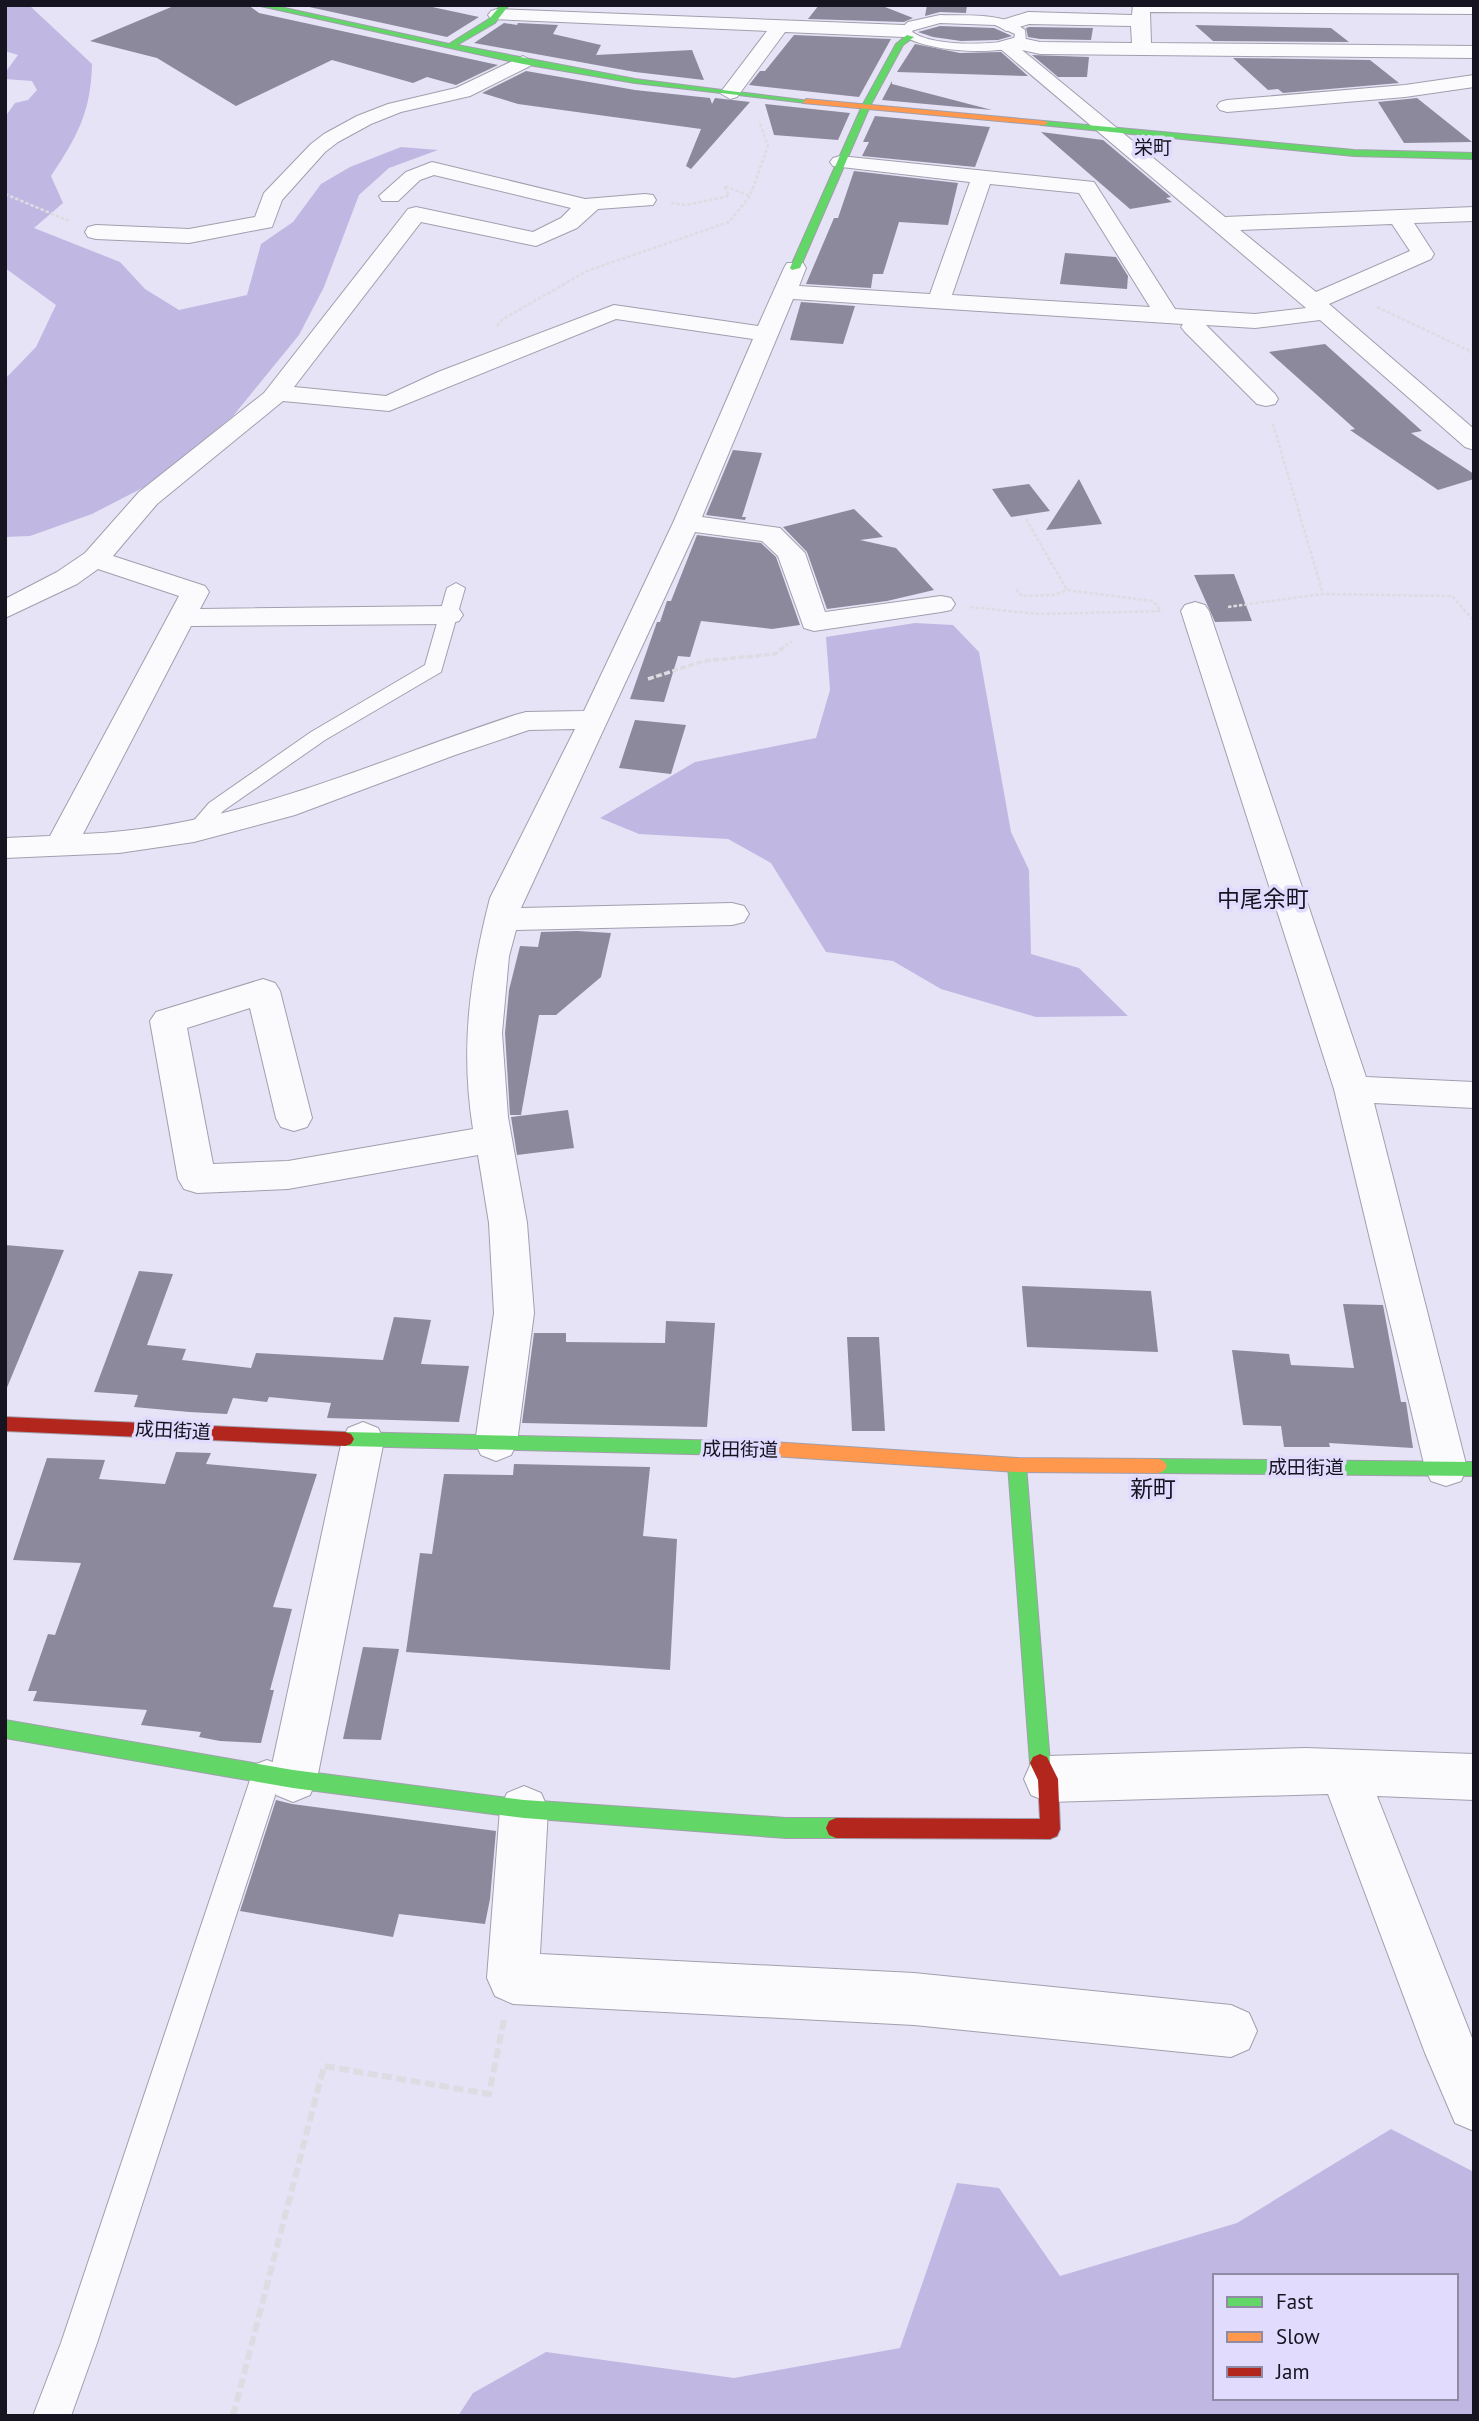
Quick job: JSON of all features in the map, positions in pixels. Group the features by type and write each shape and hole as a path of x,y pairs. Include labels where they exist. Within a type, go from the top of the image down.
{"street":[{"path":"260,5 523,62 635,81 730,93 1354,153 1474,156"},
{"path":"1142,48 1142,6 1474,9"},
{"path":"1347,8 1367,50"},
{"path":"449,47 501,10 907,34"},
{"path":"900,11 923,22"},
{"path":"1010,38 1028,18 1140,21"},
{"path":"730,93 780,26"},
{"path":"496,1443 514,1313 508,1223 493,1139 484,1033 492,956 507,898 613,682 686,523 840,162 866,106 907,34"},
{"path":"1010,38 1040,48 1474,52"},
{"path":"1010,38 1104,129 1474,442"},
{"path":"1209,49 1227,106 1219,140"},
{"path":"96,232 189,236 264,222 272,198 317,148 331,138 364,120 396,108 463,92 523,62"},
{"path":"1227,106 1405,91 1474,80"},
{"path":"840,162 1086,187 1110,183"},
{"path":"390,196 413,176 432,168 588,206 620,199 645,200"},
{"path":"1135,178 1159,174"},
{"path":"939,300 982,177"},
{"path":"1086,187 1166,314"},
{"path":"488,214 517,189"},
{"path":"5,610 67,578 95,559 148,498 277,393 416,214 488,214 536,239 569,223 588,206"},
{"path":"1218,224 1474,214"},
{"path":"791,280 939,300 1255,321 1318,308 1341,290 1423,254 1399,217"},
{"path":"277,393 389,404 462,371 614,312 766,334"},
{"path":"1198,318 1193,327 1266,400"},
{"path":"686,523 770,534 791,553 814,622 941,604"},
{"path":"60,847 195,592 95,559"},
{"path":"1178,611 1352,1089 1460,1468"},
{"path":"183,618 449,615"},
{"path":"5,848 119,843 194,832 284,808 444,748 526,721 593,720"},
{"path":"502,919 732,914"},
{"path":"294,1118 263,991 168,1021 197,1179 288,1175 493,1139"},
{"path":"1352,1089 1474,1095"},
{"name":"成田街道","path":"5,1424 363,1440 804,1450 1017,1465 1460,1468"},
{"path":"280,1776 363,1440"},
{"path":"5,1729 280,1776 523,1809 786,1828 1050,1829 1048,1779 1039,1762 1017,1465"},
{"path":"1048,1779 1344,1772 1474,1777"},
{"path":"1344,1772 1451,2053 1474,2104"},
{"path":"523,1809 513,1978 914,1999 1231,2031"}],"lane":[{"path":"940,19 1010,38 923,42 907,34 923,22 940,19"},
{"path":"194,832 216,807 318,736 434,668 456,588"},
{"path":"52,2416 280,1776"}],"path":[{"path":"462,371 503,319 587,271 729,222 750,196 768,146 757,117 768,97"},
{"path":"645,200 686,205 729,196 724,186 750,196"},
{"path":"5,194 96,232"},
{"path":"1341,290 1474,353"},
{"path":"1266,400 1323,594"},
{"path":"1026,519 1067,590"},
{"path":"1016,589 1022,596 1053,595 1067,590 1153,601 1178,611"},
{"path":"941,604 1038,614 1178,611 1323,594 1452,596 1474,621"},
{"path":"613,682 654,679 704,661 775,654 814,622"},
{"path":"233,2416 324,2066 489,2094 513,1978"}],"shaded area":[{"path":"5,5 29,5 92,64 89,96 81,123 51,176 63,203 34,228 120,262 145,289 179,310 247,295 261,244 293,222 321,184 350,167 401,147 438,150 389,168 359,195 324,287 299,335 233,416 154,482 92,514 30,536 5,537 5,379 36,347 56,305 5,268 5,117 15,103 28,100 37,90 32,81 5,79 5,73 18,55 5,51"},
{"path":"915,623 953,625 979,652 1011,832 1029,870 1031,954 1079,968 1128,1016 1036,1017 941,989 893,961 826,952 771,863 728,839 639,834 600,818 695,762 816,738 830,690 826,637"},
{"path":"1391,2129 1474,2172 1474,2416 458,2416 473,2393 546,2352 734,2378 900,2348 957,2183 999,2188 1060,2276 1237,2223"}],"building":[{"path":"176,5 248,5 259,13 498,65 456,85 427,77 413,83 332,60 236,106 157,58 90,41"},
{"path":"300,5 423,5 479,17 447,37"},
{"path":"819,5 880,5 913,18 904,22 808,19"},
{"path":"927,5 967,5 966,13 940,12 925,16"},
{"path":"504,23 558,25 553,34 601,45 596,55 692,50 704,80 635,72 474,43"},
{"path":"1195,25 1331,28 1349,42 1213,41"},
{"path":"940,26 994,28 1012,36 998,40 961,41 918,32"},
{"path":"1026,28 1093,28 1091,40 1028,37"},
{"path":"794,35 891,39 859,97 749,85 760,71 765,71"},
{"path":"915,44 960,53 1001,52 1028,76 897,72"},
{"path":"1032,55 1089,57 1087,77 1058,77"},
{"path":"1233,58 1370,60 1399,83 1283,93 1278,89 1268,90"},
{"path":"526,71 635,90 710,98 712,104 715,98 750,102 691,169 686,166 701,129 518,104 482,93"},
{"path":"892,81 892,84 992,110 882,100"},
{"path":"1417,98 1472,142 1404,143 1378,102"},
{"path":"765,104 850,113 838,140 774,135"},
{"path":"875,116 990,127 975,167 862,156 869,142 863,142"},
{"path":"1041,132 1103,140 1171,197 1166,198 1172,202 1130,209"},
{"path":"854,171 958,183 948,225 899,222 883,274 873,274 871,288 806,284 834,218 838,218"},
{"path":"1065,253 1116,257 1128,276 1127,289 1060,284"},
{"path":"801,302 855,306 843,344 790,340"},
{"path":"1325,344 1422,431 1411,433 1474,474 1474,479 1438,490 1350,430 1355,429 1269,352"},
{"path":"733,450 762,453 742,517 746,517 745,520 706,515"},
{"path":"1079,479 1102,524 1046,530"},
{"path":"1029,484 1050,511 1011,517 992,489"},
{"path":"854,509 883,537 860,540 896,548 934,590 887,601 827,609 807,552 783,527"},
{"path":"697,535 761,543 776,557 800,625 772,629 701,621 690,657 678,656 664,702 630,699 657,622 660,622 667,601 671,601"},
{"path":"1234,574 1252,621 1215,622 1194,575"},
{"path":"635,720 686,725 671,774 619,768"},
{"path":"541,932 611,933 601,977 556,1015 539,1015 521,1115 510,1115 505,1033 509,990 520,946 538,947"},
{"path":"568,1110 574,1148 517,1155 511,1117"},
{"path":"5,1245 64,1250 6,1390 5,1390"},
{"path":"139,1271 173,1274 147,1345 186,1349 182,1360 251,1368 256,1353 383,1360 394,1317 431,1320 421,1364 469,1366 459,1422 327,1418 331,1403 269,1397 267,1402 233,1398 227,1414 189,1412 134,1407 138,1395 94,1392"},
{"path":"1022,1286 1151,1291 1158,1352 1027,1347"},
{"path":"1343,1304 1383,1305 1401,1402 1406,1402 1413,1448 1329,1443 1330,1447 1284,1447 1281,1426 1243,1425 1232,1350 1289,1354 1291,1365 1354,1368"},
{"path":"666,1321 715,1323 707,1427 522,1423 534,1333 566,1333 566,1342 665,1343"},
{"path":"847,1337 879,1337 885,1431 852,1431"},
{"path":"176,1452 211,1453 206,1464 317,1474 273,1607 292,1609 270,1690 274,1690 261,1743 220,1741 199,1737 201,1732 141,1725 147,1710 33,1701 37,1691 28,1691 48,1634 55,1635 81,1563 13,1560 47,1458 105,1460 99,1479 165,1484"},
{"path":"514,1464 650,1467 643,1536 677,1539 670,1670 406,1652 420,1553 432,1554 444,1474 513,1475"},
{"path":"363,1647 399,1649 381,1740 343,1739"},
{"path":"276,1800 496,1831 485,1924 399,1914 393,1937 240,1911"}],"traffic: fast":[{"path":"260,5 523,62 635,81 806,101"},
{"path":"449,47 492,21 505,5"},
{"path":"795,268 866,106 900,44 910,37"},
{"path":"1044,123 1354,153 1474,156"},
{"path":"345,1439 772,1449"},
{"path":"1017,1465 1040,1763"},
{"path":"1158,1466 1474,1469"},
{"path":"5,1729 293,1779 524,1809 786,1828 836,1828"}],"traffic: slow":[{"path":"806,101 1044,123"},
{"path":"772,1449 1017,1465 1158,1466"}],"traffic: jam":[{"path":"5,1424 345,1439"},
{"path":"836,1828 1050,1829 1048,1779 1040,1763"}],"district":[{"name":"栄町","path":"1153,147"},
{"name":"中尾余町","path":"1263,899"},
{"name":"新町","path":"1153,1489"}]}
